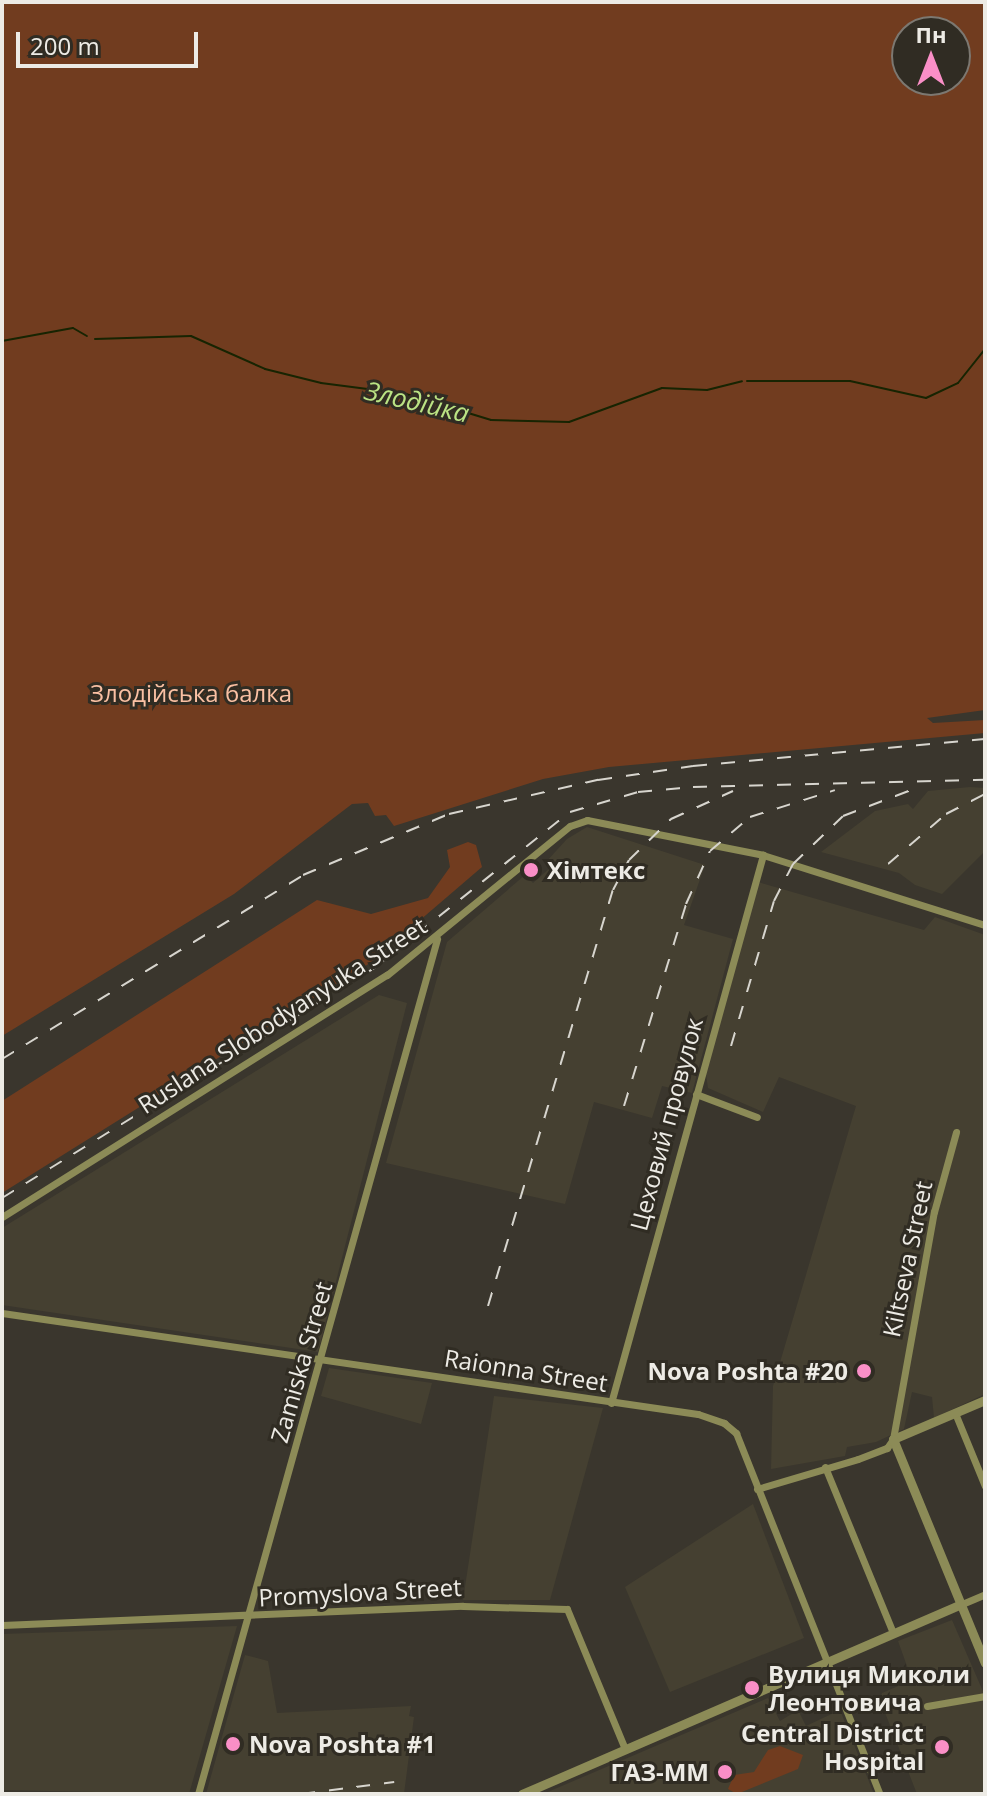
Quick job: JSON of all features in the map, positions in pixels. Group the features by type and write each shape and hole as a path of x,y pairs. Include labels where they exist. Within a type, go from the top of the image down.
{"street":[{"name":"Ruslana Slobodyanyuka Street","path":"2,1217 340,1007 437,939 570,826 587,820 763,855 985,925"},
{"name":"Цеховий провулок","path":"611,1403 763,855"},
{"name":"Zamiska Street","path":"198,1794 323,1362 437,939"},
{"path":"696,1094 757,1117"},
{"name":"Kiltseva Street","path":"893,1439 934,1212 956,1132"},
{"name":"Raionna Street","path":"2,1313 611,1403 724,1423 736,1433 880,1794"},
{"path":"757,1489 887,1448 893,1439 985,1400"},
{"path":"955,1413 985,1486"},
{"path":"893,1439 985,1663"},
{"path":"825,1467 893,1633"},
{"path":"522,1794 985,1594"},
{"name":"Promyslova Street","path":"2,1625 248,1618 463,1606 567,1609 625,1749"},
{"path":"927,1706 985,1696"}],"shaded area":[{"path":"985,788 985,851 942,894 915,885 899,873 821,852 875,811 908,804 913,809 928,791"},
{"path":"587,827 705,865 684,925 733,939 692,1093 662,1086 652,1118 594,1102 565,1204 386,1163 447,942 525,875 533,883 551,867 546,862 567,839"},
{"path":"758,882 924,930 935,917 985,935 985,1394 934,1418 932,1397 912,1392 904,1429 876,1442 847,1447 845,1456 771,1469 773,1386 856,1106 779,1077 763,1112 708,1088 705,1068"},
{"path":"379,995 407,1003 318,1352 2,1305 2,1228"},
{"path":"329,1368 432,1383 421,1424 321,1396"},
{"path":"494,1396 603,1408 550,1600 463,1600"},
{"path":"753,1504 804,1638 670,1692 625,1587"},
{"name":"Central District Hospital","path":"952,1620 985,1696 985,1794 917,1794 880,1700 882,1693 912,1680 898,1641"},
{"path":"237,1626 189,1794 2,1790 2,1634"},
{"path":"245,1655 268,1661 277,1713 411,1706 409,1716 414,1717 404,1794 206,1794"},
{"path":"768,1698 780,1721 798,1710 806,1726 840,1710 874,1794 543,1794"}],"green space":[{"name":"Злодійська балка","path":"2,2 985,2 985,710 927,718 933,723 985,720 985,733 609,767 543,779 394,826 386,815 375,816 368,803 352,804 234,894 2,1036"},
{"path":"468,842 476,845 482,867 370,963 2,1193 2,1101 317,900 371,914 428,898 450,867 447,850"},
{"path":"780,1746 803,1755 798,1769 737,1794 728,1789 734,1775 754,1772 768,1750"}],"waterway":[{"name":"Злодійка","path":"2,341 73,328 87,336"},
{"name":"Злодійка","path":"95,339 191,336 265,369 321,383 406,394 491,420 569,422 662,388 707,390 742,381"},
{"name":"Злодійка","path":"747,381 850,381 926,398 958,383 985,349"}],"railway":[{"path":"2,1059 303,875 449,814 598,780 693,766 985,739"},
{"path":"2,1198 373,969 570,812 638,792 693,787 985,780"},
{"path":"624,1106 686,904 710,851 750,817 835,790"},
{"path":"731,1046 774,901 793,864 843,816 911,790"},
{"path":"488,1306 613,890 629,860 671,819 733,791"},
{"path":"888,864 946,814 985,794"},
{"path":"301,1794 394,1782"}],"place":[{"name":"Хімтекс","path":"531,870"},
{"name":"Nova Poshta #20","path":"864,1371"},
{"name":"Вулиця Миколи Леонтовича","path":"752,1688"},
{"name":"Nova Poshta #1","path":"233,1744"},
{"name":"Central District Hospital","path":"942,1747"},
{"name":"ГАЗ-ММ","path":"725,1772"}]}
